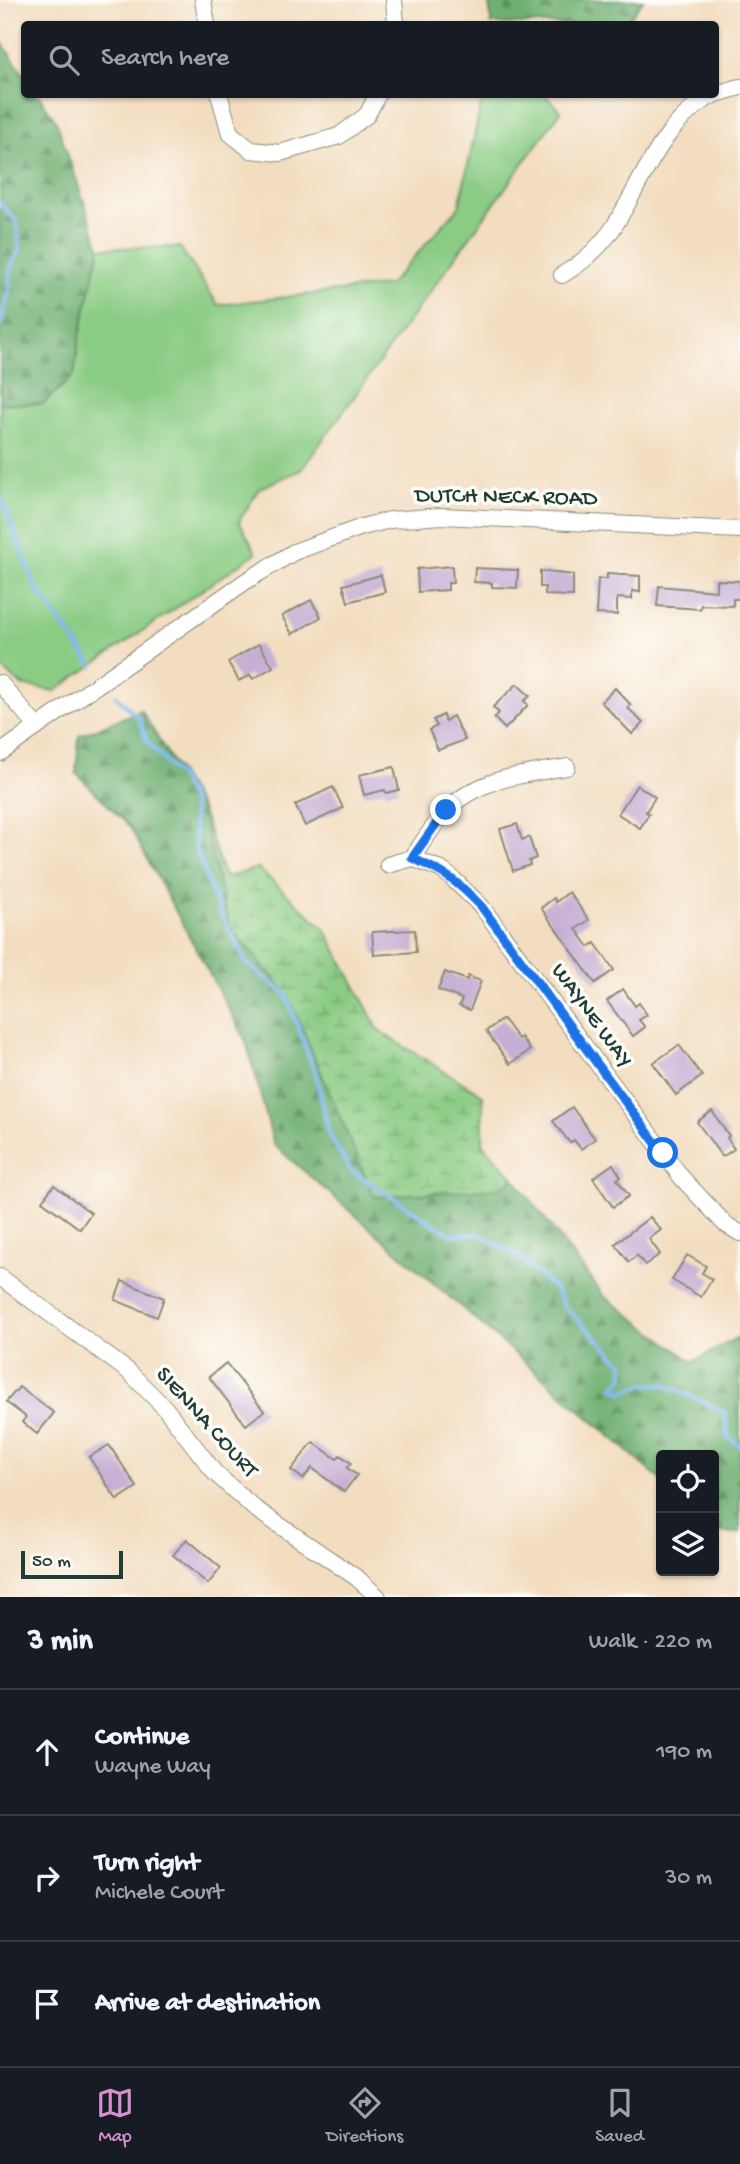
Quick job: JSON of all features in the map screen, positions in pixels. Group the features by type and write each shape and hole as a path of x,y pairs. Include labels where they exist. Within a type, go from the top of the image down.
{"street":[{"path":"203,0 206,21"},
{"path":"394,0 396,21"},
{"path":"719,93 740,87"},
{"path":"220,98 230,133 251,150 280,153 339,136 367,115 376,98"},
{"path":"562,275 588,257 610,233 674,125 708,98"},
{"name":"DUTCH NECK ROAD","path":"0,753 274,564 314,544 362,527 390,520 441,516 740,530"},
{"path":"0,683 37,727"},
{"path":"388,865 412,858 446,810 471,790 483,784 568,767"},
{"name":"WAYNE WAY","path":"412,858 446,873 481,906 682,1178 725,1224 740,1233"},
{"name":"SIENNA COURT","path":"0,1277 128,1371 165,1408 215,1473 254,1508 358,1578 378,1597"}],"green space":[{"path":"489,0 643,0 627,21 491,21"},
{"path":"0,39 21,70 21,98 40,98 56,121 100,248 79,339 74,375 43,404 0,403"},
{"path":"482,98 548,98 561,111 301,470 260,488 239,521 256,553 55,691 21,685 0,666 0,403 43,404 74,375 79,339 100,248 180,247 218,305 389,285 459,207"},
{"path":"141,710 202,811 229,925 288,995 374,1197 498,1188 514,1178 604,1296 693,1362 740,1336 740,1533 719,1531 719,1450 656,1450 656,1476 274,1145 246,1041 130,827 76,773 79,736"},
{"path":"202,811 225,878 258,868 325,929 379,1031 483,1095 483,1145 514,1178 499,1188 374,1197 288,995 229,925"}],"building":[{"path":"452,566 453,583 448,583 448,590 418,592 417,569"},
{"path":"475,568 518,570 517,588 492,587 492,583 474,582"},
{"path":"540,571 573,575 573,596 545,595 545,587 540,587"},
{"path":"607,574 640,576 640,592 632,591 632,599 617,598 617,615 596,614 598,579 607,579"},
{"path":"381,575 385,592 348,602 343,585"},
{"path":"716,580 740,581 740,599 733,599 733,606 701,605 700,609 657,606 659,586 716,591"},
{"path":"311,600 321,617 292,634 282,616"},
{"path":"259,644 273,667 253,679 250,675 239,681 228,662"},
{"path":"517,684 530,696 524,701 528,705 505,729 494,718 499,713 493,707"},
{"path":"615,688 631,705 628,708 643,723 632,734 601,702"},
{"path":"443,715 445,721 453,716 465,740 438,750 429,730 437,726 433,720"},
{"path":"394,767 399,790 364,795 359,775"},
{"path":"637,785 655,797 640,828 618,814"},
{"path":"333,787 343,808 305,826 295,805"},
{"path":"517,824 522,840 529,837 536,858 529,861 530,865 513,871 500,829"},
{"path":"569,892 589,920 576,929 589,947 595,943 614,970 595,983 541,908 554,898 556,902"},
{"path":"415,930 416,952 374,955 372,932"},
{"path":"445,972 467,980 468,976 481,981 470,1010 459,1006 462,999 438,990"},
{"path":"623,989 635,1006 639,1003 647,1015 639,1020 645,1027 633,1036 607,1001"},
{"path":"503,1019 530,1050 510,1064 486,1031"},
{"path":"679,1045 702,1076 676,1095 653,1063"},
{"path":"572,1107 595,1139 581,1149 574,1140 570,1143 553,1121"},
{"path":"712,1111 729,1136 727,1138 734,1149 722,1157 697,1122"},
{"path":"613,1164 621,1177 617,1179 629,1196 613,1207 593,1178"},
{"path":"54,1185 91,1213 80,1229 42,1201"},
{"path":"650,1217 661,1230 649,1239 660,1254 645,1265 637,1255 629,1262 615,1244"},
{"path":"687,1255 706,1266 702,1273 712,1279 701,1297 672,1280"},
{"path":"122,1281 164,1298 157,1317 115,1300"},
{"path":"226,1363 264,1411 246,1425 209,1377"},
{"path":"19,1387 54,1413 37,1434 22,1422 26,1417 6,1402"},
{"path":"313,1442 337,1459 340,1455 351,1463 347,1468 357,1475 344,1492 312,1468 303,1479 291,1470"},
{"path":"109,1445 137,1487 117,1500 89,1457"},
{"path":"187,1539 221,1568 208,1584 173,1555"}],"waterway":[{"path":"0,204 16,221 20,250 10,268 10,286 0,326"},
{"path":"0,495 36,588 93,666"},
{"path":"116,696 139,718 147,741 180,778 193,804 195,847 217,905 247,964 286,994 316,1075 329,1134 350,1170 451,1235 478,1234 516,1255 555,1289 564,1306 623,1364 624,1376 614,1387 622,1392 643,1384 666,1385 725,1412 728,1437 740,1446"}],"route":[{"path":"446,810 412,858 440,869 481,906 663,1153"}]}
